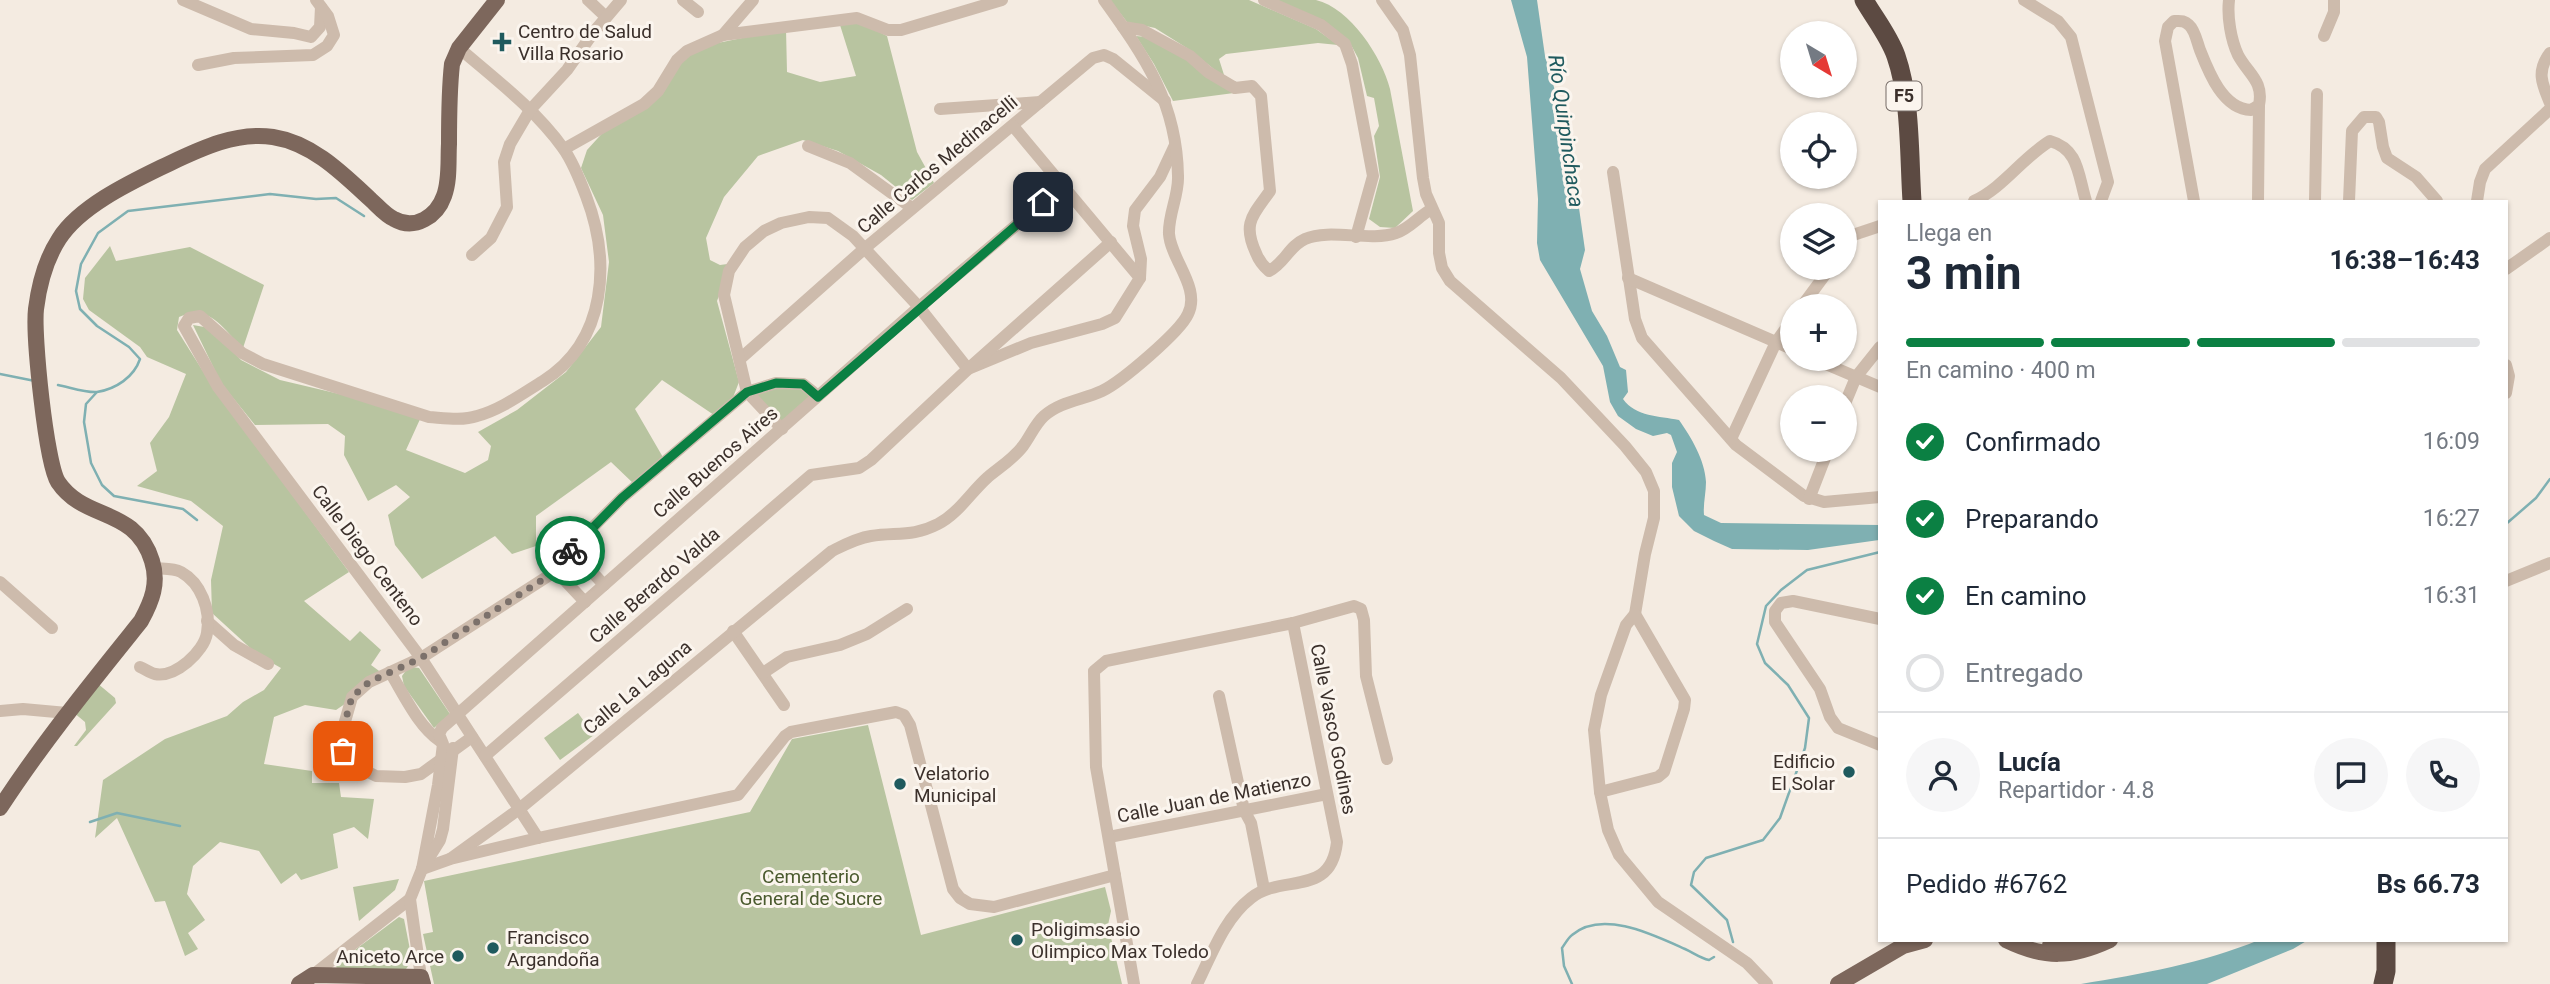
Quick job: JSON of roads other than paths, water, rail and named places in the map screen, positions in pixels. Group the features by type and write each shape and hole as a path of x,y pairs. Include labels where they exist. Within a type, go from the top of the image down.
{"highway":[{"name":"F5","path":"1864,0 1887,37 1900,71 1912,200"},
{"path":"2383,984 2386,942"}],"main road":[{"path":"0,808 67,713 141,621 155,586 154,568 148,548 138,533 126,524 80,502 66,492 56,479 38,358 36,310 45,268 59,238 82,214 135,180 199,149 239,137 272,136 298,143 323,159 394,219 412,223 424,221 437,212 445,195 452,64 459,48 497,0"},
{"path":"2010,942 2023,948 2055,955 2080,951 2105,942"},
{"path":"2034,942 2057,945 2070,942"},
{"path":"1838,984 1908,943"},
{"path":"306,979 422,981"}],"street":[{"path":"183,0 251,29 311,37 320,27 318,3"},
{"path":"590,0 606,17"},
{"path":"472,256 491,238 507,206 504,162 510,145 530,110 568,70 621,0"},
{"path":"683,0 698,12"},
{"path":"723,35 752,0"},
{"path":"459,48 530,110 564,149 644,104 658,91 677,60 687,51 723,35 857,18 888,30 901,30 973,4 1002,0"},
{"name":"Calle La Laguna","path":"450,859 518,810 832,551 871,536 922,532 942,523 988,477 1011,460 1042,418 1067,402 1101,392 1113,385 1176,331 1189,313 1192,297 1169,234 1178,179 1175,145 1165,101 1153,73 1104,0"},
{"path":"1264,0 1321,25 1345,44 1352,64 1373,176 1356,237"},
{"path":"1382,0 1404,30 1410,55 1423,178 1439,223 1442,268 1450,281 1561,378 1625,446 1646,472 1654,491 1654,517 1635,614 1626,625 1601,695 1594,730 1600,792 1608,830 1619,855 1658,902 1747,963 1767,984"},
{"path":"2024,0 2058,21 2071,37 2108,182 2101,200"},
{"path":"2229,0 2232,36 2238,55 2256,79 2261,94 2258,200"},
{"path":"2324,36 2334,12 2334,0"},
{"path":"198,65 234,58 313,55 327,46 334,35 328,16 318,3"},
{"path":"2194,200 2165,41 2168,27 2174,21 2183,21 2191,26 2205,63 2218,87 2232,104 2251,110 2259,105"},
{"path":"1123,27 1142,30 1190,56 1208,72 1236,88 1252,86 1257,89 1261,96 1270,191 1256,209 1249,225 1249,238 1261,265 1269,271 1277,267 1292,248 1303,240 1317,236 1356,237 1396,233 1432,209"},
{"path":"2550,52 2542,66 2540,77 2550,103"},
{"name":"Calle Carlos Medinacelli","path":"740,359 912,208 1093,58 1104,55 1113,59 1165,101"},
{"path":"2315,200 2317,94"},
{"path":"940,109 1040,102"},
{"path":"2477,200 2485,169 2550,109"},
{"path":"2349,200 2351,131 2364,117 2375,117 2379,122 2387,158 2416,177 2436,200"},
{"path":"1013,126 1140,278"},
{"path":"1976,200 1999,185 2016,167 2050,141 2063,144 2074,157 2086,200"},
{"path":"968,369 1031,343 1115,318 1140,278 1141,259 1133,226 1135,210 1160,177 1175,145"},
{"path":"808,146 850,163 912,208"},
{"name":"Calle Diego Centeno","path":"538,838 421,658 218,387 184,326 189,318 200,316 242,353 263,364 429,417 477,417 554,374 572,358 589,331 597,311 600,254 596,220 564,149"},
{"path":"1613,172 1634,319 1642,338 1731,439 1809,499 1824,502 1878,497"},
{"name":"Calle Buenos Aires","path":"445,745 457,714 919,307 1064,185"},
{"path":"782,429 747,392 724,295 729,271 745,247 764,231 781,223 810,217 828,218 853,236 919,307 968,369"},
{"path":"1857,234 1878,227"},
{"path":"2508,268 2550,238"},
{"path":"968,369 1111,242"},
{"path":"1629,278 1780,344"},
{"path":"1731,439 1780,336"},
{"path":"1853,385 1878,349"},
{"name":"Calle Berardo Valda","path":"485,756 811,475 859,468 871,460 968,369"},
{"path":"1842,371 1878,386"},
{"path":"457,714 460,739 445,745 421,774 405,778 376,776 358,767 343,751 342,732 352,697 369,682 421,658 556,571 571,549 622,498 747,392 776,383 803,384 818,397"},
{"path":"1809,499 1823,462"},
{"path":"571,549 604,585"},
{"path":"2508,580 2550,563"},
{"path":"140,667 155,674 184,667 207,635 206,604 194,580 178,570 154,568"},
{"path":"556,571 585,602"},
{"path":"0,582 52,628"},
{"path":"1878,619 1793,601 1781,603 1775,611 1776,622 1820,689 1830,717 1838,728 1878,744"},
{"path":"1134,984 1096,767 1094,671 1098,666 1106,661 1293,623 1354,606 1361,609 1364,620 1366,676 1387,759"},
{"path":"763,673 787,656 840,645 867,634 907,608"},
{"path":"1600,792 1658,777 1664,772 1684,709 1685,700 1635,614"},
{"path":"207,621 234,645 268,664"},
{"name":"Calle Vasco Godines","path":"1265,889 1315,880 1329,869 1337,842 1293,623"},
{"path":"733,631 784,705"},
{"path":"390,672 433,736 445,745"},
{"path":"1197,984 1236,911 1265,889 1251,823 1244,810 1219,696"},
{"path":"0,711 23,709 67,713"},
{"path":"422,869 450,859 538,838 737,795 791,732 896,712 904,715 910,725 953,890 960,898 970,904 993,907 1115,875"},
{"path":"445,745 472,737"},
{"path":"422,981 410,899 422,869 445,745"},
{"name":"Calle Juan de Matienzo","path":"1108,837 1327,794"},
{"path":"306,979 410,899"}],"water":[{"path":"1511,0 1537,0 1545,56 1564,122 1573,166 1585,250 1580,269 1592,311 1607,336 1620,367 1626,370 1628,392 1623,399 1641,412 1679,420 1693,441 1703,465 1706,482 1704,515 1721,523 1878,525 1878,540 1808,550 1732,549 1694,531 1679,516 1672,487 1672,463 1677,452 1671,435 1667,433 1653,436 1636,429 1618,416 1610,402 1603,366 1540,260 1527,57"},
{"path":"2254,942 2305,942 2207,984 2081,984 2149,972"}],"waterway":[{"path":"58,385 88,392 104,390 129,377 140,359 129,347 97,326 80,309 76,291 81,264 98,233 128,211 270,194 316,199 336,198 364,216"},
{"path":"0,374 35,381"},
{"path":"96,393 86,404 84,422 91,463 102,485 114,496 183,509 197,520"},
{"path":"2508,522 2536,498 2550,479"},
{"path":"1733,942 1727,920 1691,885 1694,872 1706,858 1763,840 1780,818 1805,748 1809,718 1788,685 1765,663 1757,644 1766,606 1781,590 1807,570 1878,552"},
{"path":"90,822 117,813 180,826"},
{"path":"1572,984 1564,966 1562,948 1572,935 1598,924 1628,927 1658,937 1706,959 1714,957"}],"place":[{"name":"Centro de Salud Villa Rosario","path":"502,42"},
{"name":"Edificio El Solar","path":"1849,772"},
{"name":"Velatorio Municipal","path":"900,784"},
{"name":"Poligimsasio Olimpico Max Toledo","path":"1017,940"},
{"name":"Francisco Argandoña","path":"493,948"},
{"name":"Aniceto Arce","path":"458,956"}],"water label":[{"name":"Río Quirpinchaca","path":"1566,131"}],"park label":[{"name":"Cementerio General de Sucre","path":"811,887"}]}
